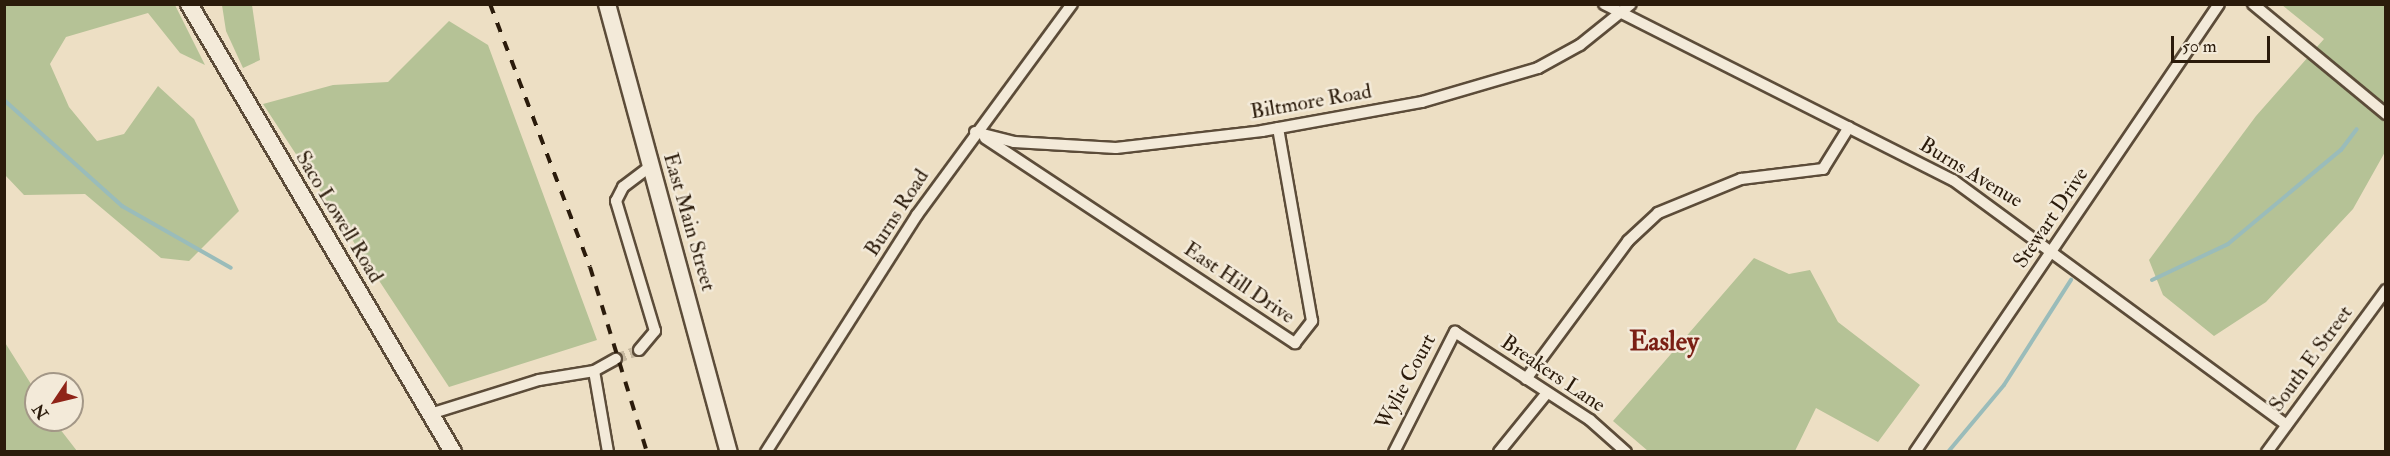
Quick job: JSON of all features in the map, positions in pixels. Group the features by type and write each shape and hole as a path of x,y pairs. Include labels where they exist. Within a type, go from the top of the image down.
{"street":[{"name":"Saco Lowell Road","path":"189,4 453,452"},
{"name":"East Main Street","path":"607,4 729,452"},
{"name":"Burns Road","path":"765,452 975,132 1072,4"},
{"name":"Burns Avenue","path":"1604,4 1620,15 1953,180 2053,249 2287,425"},
{"name":"Biltmore Road","path":"975,132 1014,142 1116,148 1278,128 1488,87 1580,45 1631,4"},
{"name":"Stewart Drive","path":"1915,452 2219,4"},
{"path":"2253,4 2385,114"},
{"path":"1526,379 1623,247 1658,213 1741,179 1823,169 1849,127"},
{"name":"East Hill Drive","path":"975,132 1295,343 1312,321 1278,128"},
{"path":"639,350 655,331 616,201 623,187 650,167"},
{"name":"South E Street","path":"2267,452 2385,290"},
{"name":"Breakers Lane","path":"1455,332 1547,393 1626,452"},
{"name":"Wylie Court","path":"1394,452 1455,332"},
{"path":"430,414 539,380 594,371 616,359"},
{"path":"594,371 608,452"},
{"path":"1499,452 1547,393"}],"green space":[{"path":"5,4 175,5 205,65 180,53 148,13 66,37 50,64 69,107 97,141 124,134 158,86 194,119 239,211 189,261 161,258 85,194 24,195 5,175"},
{"path":"222,5 252,5 260,60 243,68 226,31"},
{"path":"2282,5 2385,5 2385,152 2353,209 2266,302 2214,336 2163,295 2149,260 2256,116 2324,39"},
{"path":"449,21 488,45 597,340 449,387 263,104 333,85 388,82"},
{"path":"1754,258 1789,274 1810,270 1838,322 1920,385 1878,442 1816,408 1795,451 1648,451 1613,421"},
{"path":"4,341 24,373 24,432 62,432 77,451 5,451"}],"waterway":[{"path":"4,100 122,206 231,268"},
{"path":"2152,280 2228,244 2341,150 2357,129"},
{"path":"1948,452 2004,385 2071,280"}],"tunnel":[{"path":"616,359 639,350"}],"railway":[{"path":"490,4 590,267 647,452"}],"district":[{"name":"Easley","path":"1664,342"}]}
